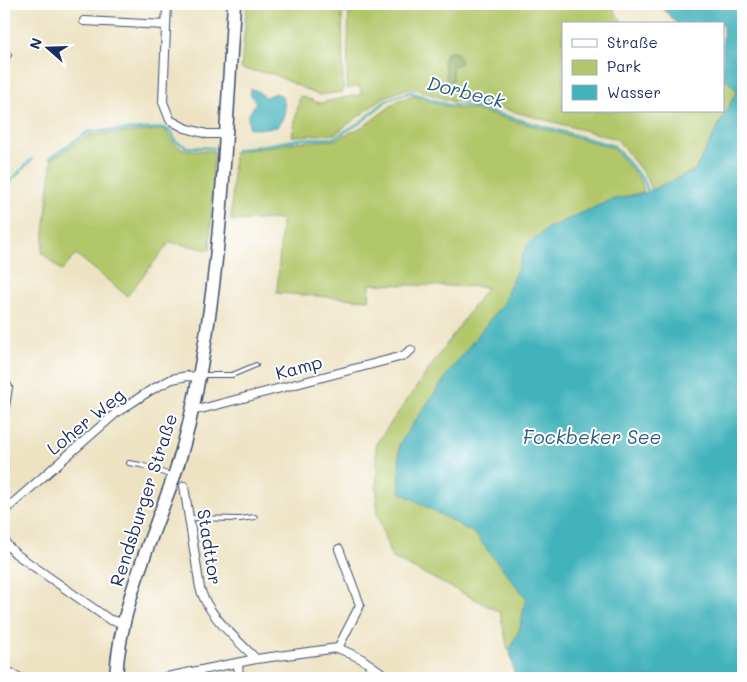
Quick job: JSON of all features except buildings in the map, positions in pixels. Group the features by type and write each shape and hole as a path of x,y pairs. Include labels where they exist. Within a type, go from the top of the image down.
{"main road":[{"name":"Rendsburger Straße","path":"116,678 119,646 124,623 142,564 174,476 193,407 206,340 215,270 234,4"}],"street":[{"path":"166,4 163,102 170,120 185,128 199,132 225,134"},
{"path":"84,22 166,25"},
{"name":"Kamp","path":"193,407 202,409 403,356 411,350"},
{"name":"Loher Weg","path":"4,511 116,413 151,390 172,380 186,376 199,376"},
{"path":"4,383 8,387 4,413"},
{"name":"Stadttor","path":"184,486 203,599 220,621 256,659"},
{"path":"4,538 7,545 24,560 110,620 124,623"},
{"path":"338,648 360,605 339,549"},
{"path":"162,678 256,659 338,648 362,659 390,678"},
{"path":"238,663 239,678"},
{"path":"4,669 20,678"}],"lane":[{"path":"4,51 9,55"},
{"path":"199,376 232,375 256,365"},
{"path":"129,463 174,476"},
{"path":"190,518 240,519 255,517"}],"green space":[{"path":"247,4 342,4 343,92 318,95 273,74 241,69"},
{"path":"349,4 611,4 623,22 562,22 562,112 724,112 724,77 737,91 695,170 651,190 647,178 617,139 478,102 450,101 416,89 406,89 384,97 335,134 292,136 300,96 320,103 362,94 359,86 347,89"},
{"path":"451,51 458,55 460,63 452,68 453,80 450,82 446,81 446,71 443,62 446,53"},
{"path":"414,96 450,108 471,109 613,148 641,181 644,192 611,200 548,228 527,245 503,303 450,371 399,444 400,492 474,533 526,598 520,628 510,650 508,650 500,612 391,557 377,513 376,444 487,287 370,284 369,300 277,293 282,219 231,221 234,152 298,142 335,140 364,126 399,100"},
{"path":"164,130 169,134 174,143 182,148 214,151 210,250 170,242 127,296 76,254 62,271 42,253 52,159 89,135"}],"water":[{"name":"Fockbeker See","path":"659,4 743,4 743,678 521,678 514,673 510,650 520,628 526,598 474,533 400,492 399,444 450,371 503,303 527,245 548,228 611,200 648,192 695,170 737,91 724,77 724,22 675,22"},
{"path":"251,89 256,90 265,97 275,93 281,95 285,111 277,127 249,128 248,116 256,102 250,94"}],"waterway":[{"name":"Dorbeck","path":"236,150 301,139 334,138 361,122 387,100 410,92 448,105 469,106 614,146 644,181 648,192"},
{"name":"Dorbeck","path":"50,158 88,132 164,128 172,133 175,141 187,147 214,148"},
{"path":"4,188 32,159"}]}
